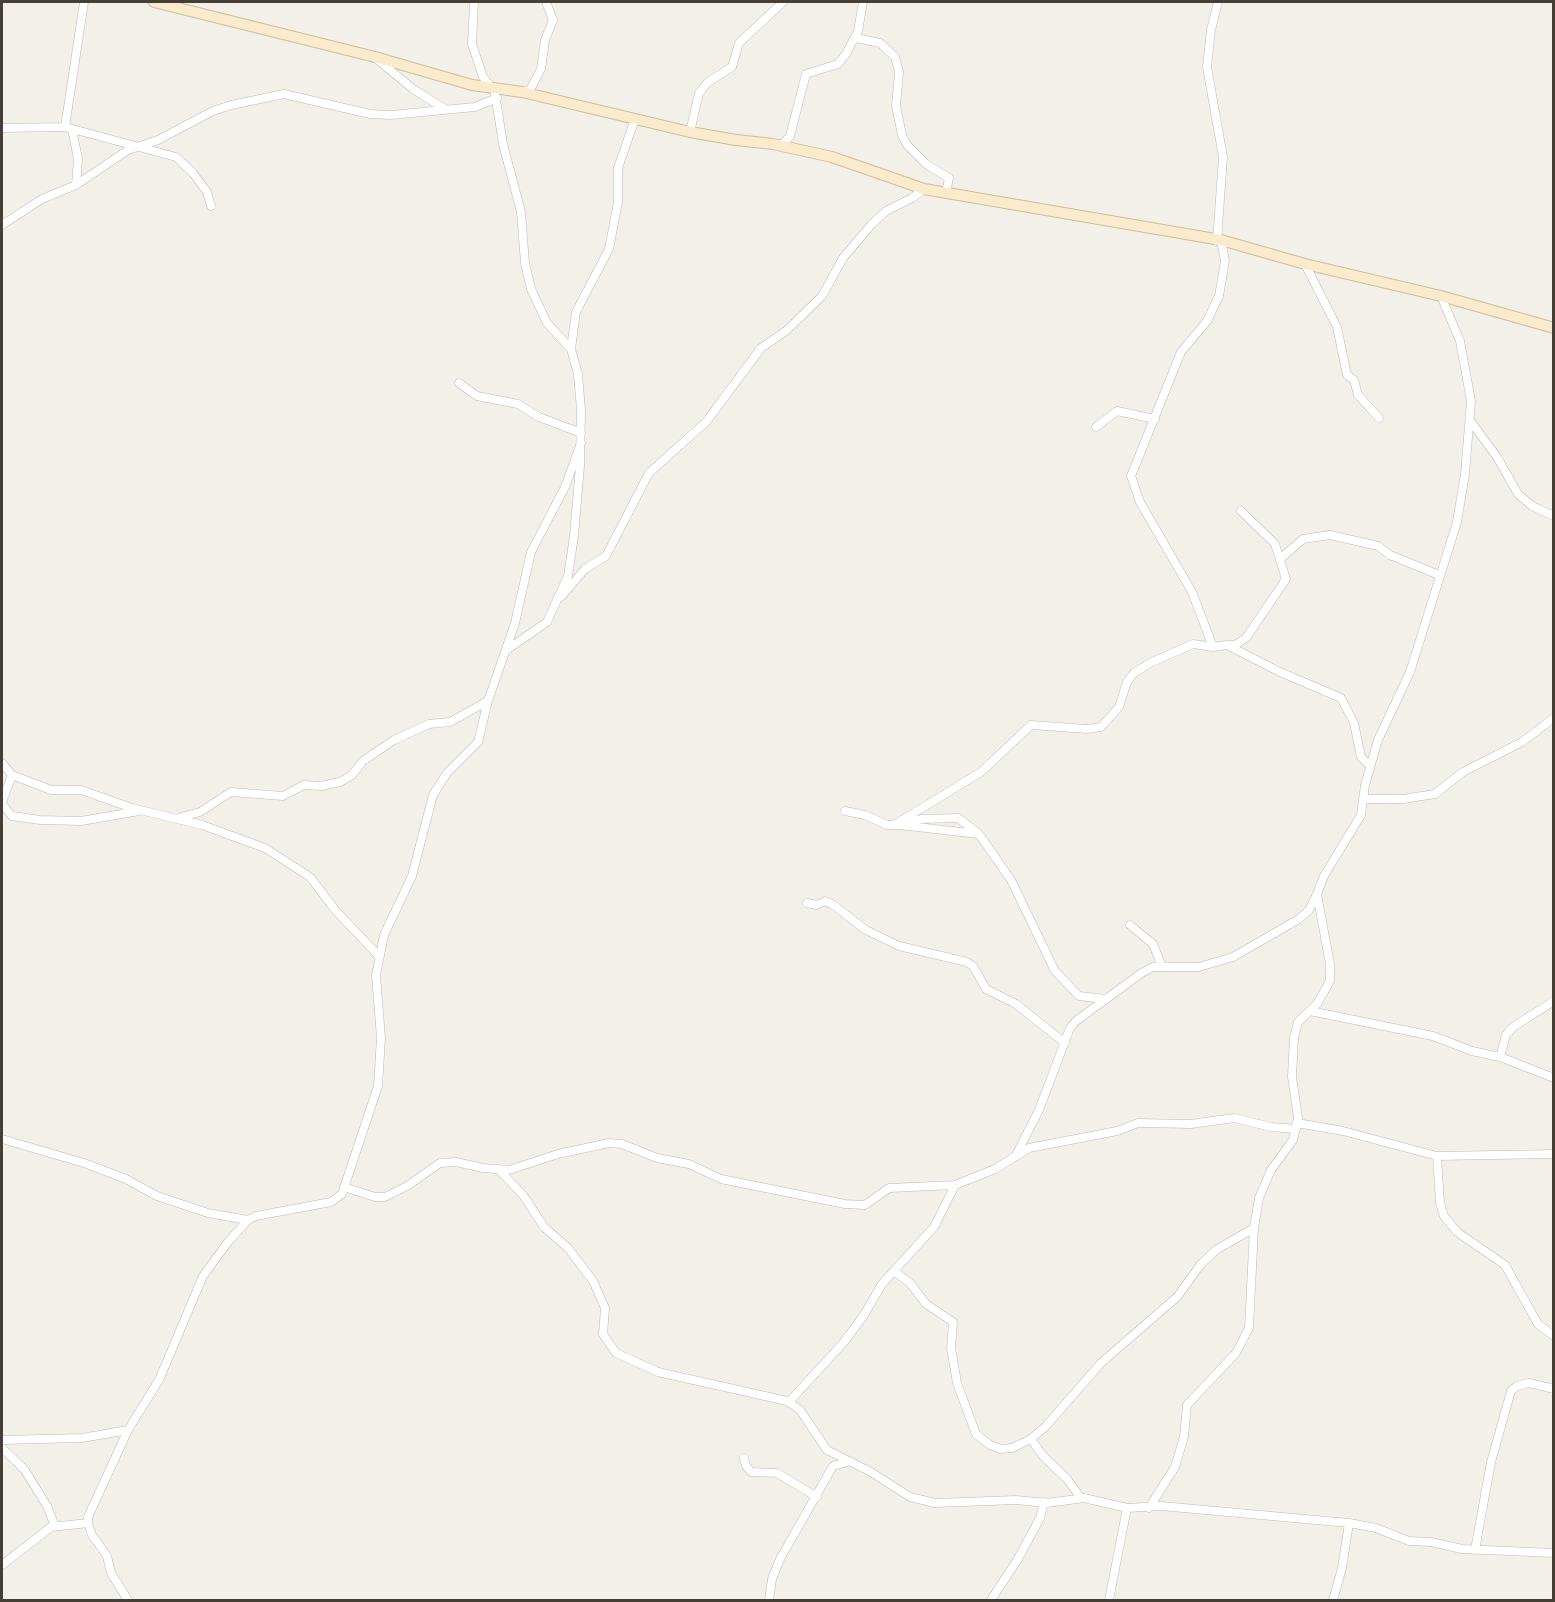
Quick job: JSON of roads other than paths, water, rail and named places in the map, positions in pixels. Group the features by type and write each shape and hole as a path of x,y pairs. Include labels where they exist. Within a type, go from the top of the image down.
{"street":[{"path":"76,185 78,159 69,128 84,2"},
{"path":"154,2 375,57 494,91 522,92 690,132 774,144 832,157 924,189 1065,215 1168,230 1219,241 1441,296 1554,328"},
{"path":"474,2 472,44 483,77 494,91 503,144 521,212 525,263 531,289 547,323 571,349"},
{"path":"522,92 530,90 541,69 545,40 553,20 546,2"},
{"path":"690,132 699,93 708,82 732,67 739,43 783,2"},
{"path":"774,144 783,144 790,136 806,74 838,64 856,38 861,23 863,2"},
{"path":"1213,647 1192,592 1140,502 1131,480 1181,352 1207,321 1220,296 1225,261 1219,241 1223,157 1208,60 1211,30 1218,2"},
{"path":"856,38 880,43 895,57 899,72 896,106 902,135 918,157 949,178 946,193"},
{"path":"375,57 413,89 445,109"},
{"path":"2,225 42,199 76,185 136,147 158,140 213,111 284,94 370,114 392,115 475,107 494,91"},
{"path":"507,649 543,626 568,576 574,536 581,443 579,383 571,349 576,312 611,240 618,202 618,168 635,119"},
{"path":"2,128 69,128 183,161 207,192 211,206"},
{"path":"554,606 585,569 606,556 649,473 706,422 761,348 786,331 822,296 843,258 871,225 886,211 924,189"},
{"path":"1305,264 1337,327 1347,375 1354,380 1358,395 1379,418"},
{"path":"1016,1155 1039,1110 1076,1021 1143,972 1162,967 1199,967 1233,957 1299,919 1309,910 1329,868 1357,824 1378,740 1410,672 1461,502 1472,423 1471,401 1465,359 1441,296"},
{"path":"459,383 477,396 518,404 554,424 581,433"},
{"path":"1096,427 1117,411 1155,418"},
{"path":"1472,423 1497,457 1518,494 1532,506 1554,516"},
{"path":"128,1600 111,1573 106,1556 96,1542 88,1523 128,1430 159,1380 203,1276 248,1220 269,1212 331,1202 342,1194 378,1086 381,1038 376,975 378,955 394,911 412,876 433,795 447,773 478,742 488,701 507,649 531,552 565,487 581,443"},
{"path":"897,825 981,772 1031,725 1087,729 1101,727 1119,707 1126,682 1142,667 1193,644 1213,647 1234,645 1246,638 1286,580 1275,544 1265,531 1241,511"},
{"path":"1280,559 1303,538 1310,535 1330,535 1378,546 1390,555 1439,575"},
{"path":"1227,645 1280,672 1341,698 1354,723 1361,757 1370,766"},
{"path":"177,818 200,812 231,792 283,796 306,785 321,786 340,782 352,775 363,761 394,740 429,724 450,722 488,701"},
{"path":"1363,799 1403,799 1435,794 1463,772 1522,742 1554,718"},
{"path":"2,763 12,774 51,790 81,790 143,811 177,818 246,840 310,877 336,911 378,955"},
{"path":"12,774 2,803 12,816 40,820 81,821 143,811"},
{"path":"845,811 897,825 979,834"},
{"path":"897,825 921,819 958,819 979,834 1024,902 1055,972 1079,996 1106,999"},
{"path":"1149,1508 1175,1467 1184,1437 1187,1405 1236,1353 1249,1328 1254,1228 1265,1183 1271,1170 1287,1151 1296,1126 1292,1059 1298,1022 1326,992 1330,975 1317,894"},
{"path":"807,903 817,905 825,901 832,904 866,930 899,946 967,962 973,966 986,989 1016,1004 1065,1043"},
{"path":"1130,925 1153,944 1162,967"},
{"path":"1500,1057 1506,1035 1513,1027 1554,1001"},
{"path":"1310,1011 1403,1028 1500,1057 1554,1078"},
{"path":"344,1187 375,1197 385,1197 407,1186 440,1163 456,1162 498,1169 518,1168 558,1154 614,1143 657,1158 689,1164 722,1179 845,1204 865,1205 889,1188 955,1185 1045,1143 1117,1131 1138,1123 1191,1124 1227,1118 1271,1127 1296,1126 1343,1131 1437,1156 1554,1154"},
{"path":"2,1139 93,1166 126,1179 157,1196 208,1213 248,1220"},
{"path":"1437,1156 1440,1203 1444,1216 1457,1232 1505,1265 1538,1324 1554,1336"},
{"path":"498,1169 523,1195 544,1227 568,1248 593,1281 605,1308 603,1334 616,1353 658,1372 756,1392 789,1402 800,1410 820,1443 847,1462 871,1472 910,1497 935,1503 1016,1500 1044,1503 1081,1498 1126,1508 1161,1506 1349,1523 1376,1528 1409,1541 1431,1542 1475,1550 1554,1553"},
{"path":"789,1402 844,1342 864,1316 875,1293 934,1227 955,1185"},
{"path":"894,1270 910,1283 926,1304 952,1322 951,1348 957,1383 976,1434 1001,1449 1012,1448 1031,1439 1046,1426 1101,1364 1177,1297 1201,1264 1216,1250 1254,1228"},
{"path":"1475,1550 1491,1462 1511,1391 1517,1386 1528,1383 1554,1389"},
{"path":"2,1440 82,1438 128,1430"},
{"path":"1031,1439 1043,1456 1067,1479 1081,1498"},
{"path":"2,1448 24,1469 47,1506 55,1526"},
{"path":"744,1458 751,1472 777,1473 817,1497"},
{"path":"769,1600 772,1579 780,1559 833,1466 847,1462"},
{"path":"991,1600 1018,1559 1040,1518 1044,1503"},
{"path":"1109,1600 1126,1508"},
{"path":"2,1565 37,1536 55,1526 88,1523"},
{"path":"1333,1600 1342,1568 1349,1523"}]}
